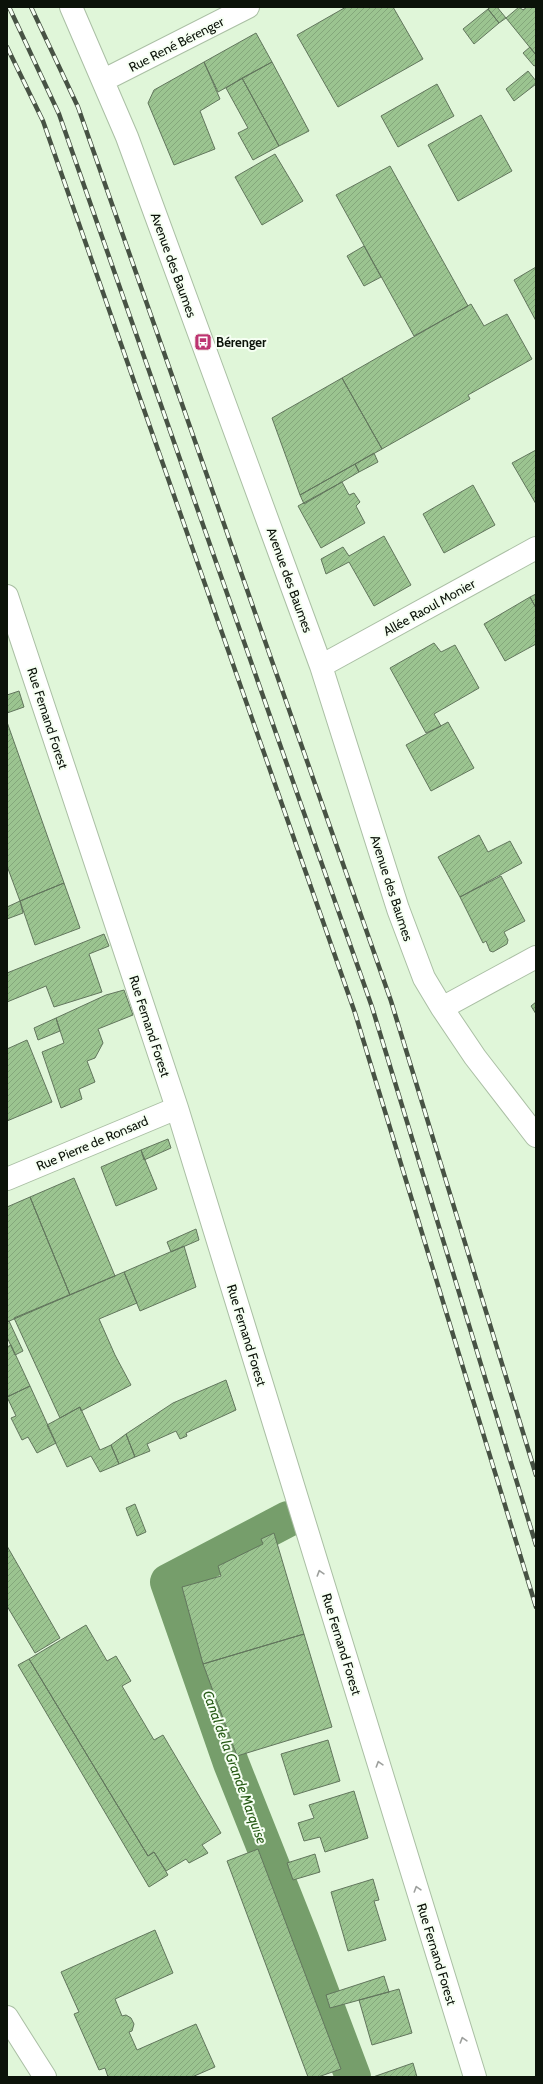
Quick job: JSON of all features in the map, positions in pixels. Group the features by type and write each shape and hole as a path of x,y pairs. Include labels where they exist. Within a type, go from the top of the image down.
{"street":[{"name":"Avenue des Baumes","path":"71,7 104,80 132,152 321,666 398,909 424,978 475,1058 536,1136"},
{"name":"Rue René Bérenger","path":"104,80 248,7"},
{"name":"Allée Raoul Monier","path":"321,666 536,548"},
{"name":"Rue Fernand Forest","path":"7,596 177,1108 475,2077"},
{"path":"442,1008 536,957"},
{"name":"Rue Pierre de Ronsard","path":"7,1179 177,1108"},
{"path":"7,2017 45,2077"}],"building":[{"path":"346,7 393,7 423,59 338,107 297,35"},
{"path":"490,7 497,7 506,18 499,23 488,9"},
{"path":"519,7 523,10 527,7 536,7 536,55 506,18"},
{"path":"488,9 499,23 474,44 463,29"},
{"path":"256,33 272,62 218,92 204,62"},
{"path":"530,47 536,55 536,65 534,66 523,53"},
{"path":"204,62 220,99 200,111 215,149 174,165 148,103 154,90"},
{"path":"272,62 309,131 279,146 242,78"},
{"path":"528,71 536,81 536,84 514,101 506,89"},
{"path":"242,78 279,146 253,160 238,133 248,128 226,88"},
{"path":"437,84 454,116 398,147 381,116"},
{"path":"481,115 512,171 458,201 428,145"},
{"path":"275,154 303,201 262,225 235,177"},
{"path":"390,166 468,306 414,336 336,195"},
{"path":"364,246 381,277 364,286 347,256"},
{"path":"536,267 536,321 514,280"},
{"path":"471,304 484,326 507,314 532,359 468,395 470,399 382,449 342,378"},
{"path":"342,378 382,449 300,495 272,418"},
{"path":"536,450 536,504 512,463"},
{"path":"374,453 378,462 359,472 355,464"},
{"path":"355,464 359,472 304,504 300,495"},
{"path":"342,482 349,495 354,493 360,502 356,506 365,523 321,548 298,506"},
{"path":"473,485 495,525 444,553 423,514"},
{"path":"384,536 411,585 374,606 349,562 326,574 321,559 343,547 349,556"},
{"path":"536,594 536,608 530,597"},
{"path":"530,597 536,608 536,644 505,661 484,624"},
{"path":"434,643 441,652 455,645 479,688 434,714 441,726 426,733 390,668"},
{"path":"19,691 24,707 7,713 7,695"},
{"path":"7,722 64,883 20,901 7,866"},
{"path":"448,722 474,768 431,791 406,745"},
{"path":"479,835 488,852 510,841 522,863 460,897 438,857"},
{"path":"501,876 525,921 504,932 508,940 507,944 493,952 490,951 486,941 483,943 460,897"},
{"path":"64,883 80,928 35,945 20,901"},
{"path":"20,901 23,913 7,919 7,907"},
{"path":"104,934 109,946 89,954 102,992 54,1007 46,986 7,1002 7,973"},
{"path":"124,990 133,1015 98,1029 103,1043 95,1058 87,1061 95,1082 79,1089 82,1099 61,1108 42,1052 64,1043 56,1018 106,995"},
{"path":"536,1002 536,1014 531,1006"},
{"path":"56,1018 60,1031 38,1040 34,1028"},
{"path":"27,1040 52,1102 7,1121 7,1049"},
{"path":"168,1139 171,1148 144,1160 141,1150"},
{"path":"141,1150 157,1189 116,1206 101,1167"},
{"path":"74,1178 115,1276 70,1295 30,1197"},
{"path":"30,1197 70,1295 7,1322 7,1207"},
{"path":"196,1229 199,1240 171,1252 167,1242"},
{"path":"184,1246 196,1287 140,1311 124,1272"},
{"path":"124,1272 137,1303 99,1319 115,1355 131,1385 81,1411 80,1407 60,1418 14,1318"},
{"path":"9,1321 23,1351 15,1355 7,1337 7,1322"},
{"path":"11,1345 30,1386 7,1397 7,1347"},
{"path":"226,1380 236,1410 186,1433 187,1436 180,1439 176,1431 147,1444 150,1451 135,1457 126,1434 173,1403"},
{"path":"30,1386 56,1443 37,1453 28,1437 22,1440 11,1418 16,1416 7,1397"},
{"path":"80,1407 100,1450 111,1445 119,1464 100,1472 91,1456 67,1467 47,1425"},
{"path":"126,1434 135,1457 119,1464 111,1445"},
{"path":"135,1504 146,1532 137,1536 126,1508"},
{"path":"274,1533 304,1634 203,1664 182,1587 221,1576 218,1566 263,1544 261,1539"},
{"path":"7,1546 60,1638 35,1653 7,1606"},
{"path":"86,1625 107,1661 116,1656 131,1681 122,1686 154,1740 163,1735 221,1833 202,1845 208,1853 189,1863 186,1859 166,1871 154,1852 148,1856 29,1659"},
{"path":"304,1634 332,1727 237,1756 203,1664"},
{"path":"29,1659 148,1856 154,1852 168,1875 149,1887 18,1665"},
{"path":"328,1740 340,1781 294,1795 281,1754"},
{"path":"354,1791 368,1838 325,1852 320,1837 304,1841 298,1823 314,1818 309,1805"},
{"path":"258,1849 341,2069 318,2077 308,2077 227,1861"},
{"path":"315,1854 320,1872 293,1880 287,1863"},
{"path":"373,1879 379,1900 374,1901 386,1940 348,1951 331,1892"},
{"path":"155,1930 173,1973 115,1999 122,2016 126,2015 131,2018 134,2024 132,2031 129,2032 137,2050 196,2024 215,2067 192,2077 108,2077 105,2068 99,2070 74,2014 79,2012 61,1972"},
{"path":"384,1976 389,1992 330,2008 326,1995"},
{"path":"399,1989 412,2033 372,2045 359,2000"},
{"path":"413,2063 417,2077 373,2077"}],"waterway":[{"name":"Canal de la Grande Marquise","path":"288,1519 168,1582 231,1763 301,1939 353,2077"}],"railway":[{"path":"9,7 59,114 372,1007 536,1545"},
{"path":"31,7 78,107 391,1001 536,1475"},
{"path":"7,47 43,121 355,1013 536,1607"}],"place":[{"name":"Bérenger","path":"203,342"}]}
